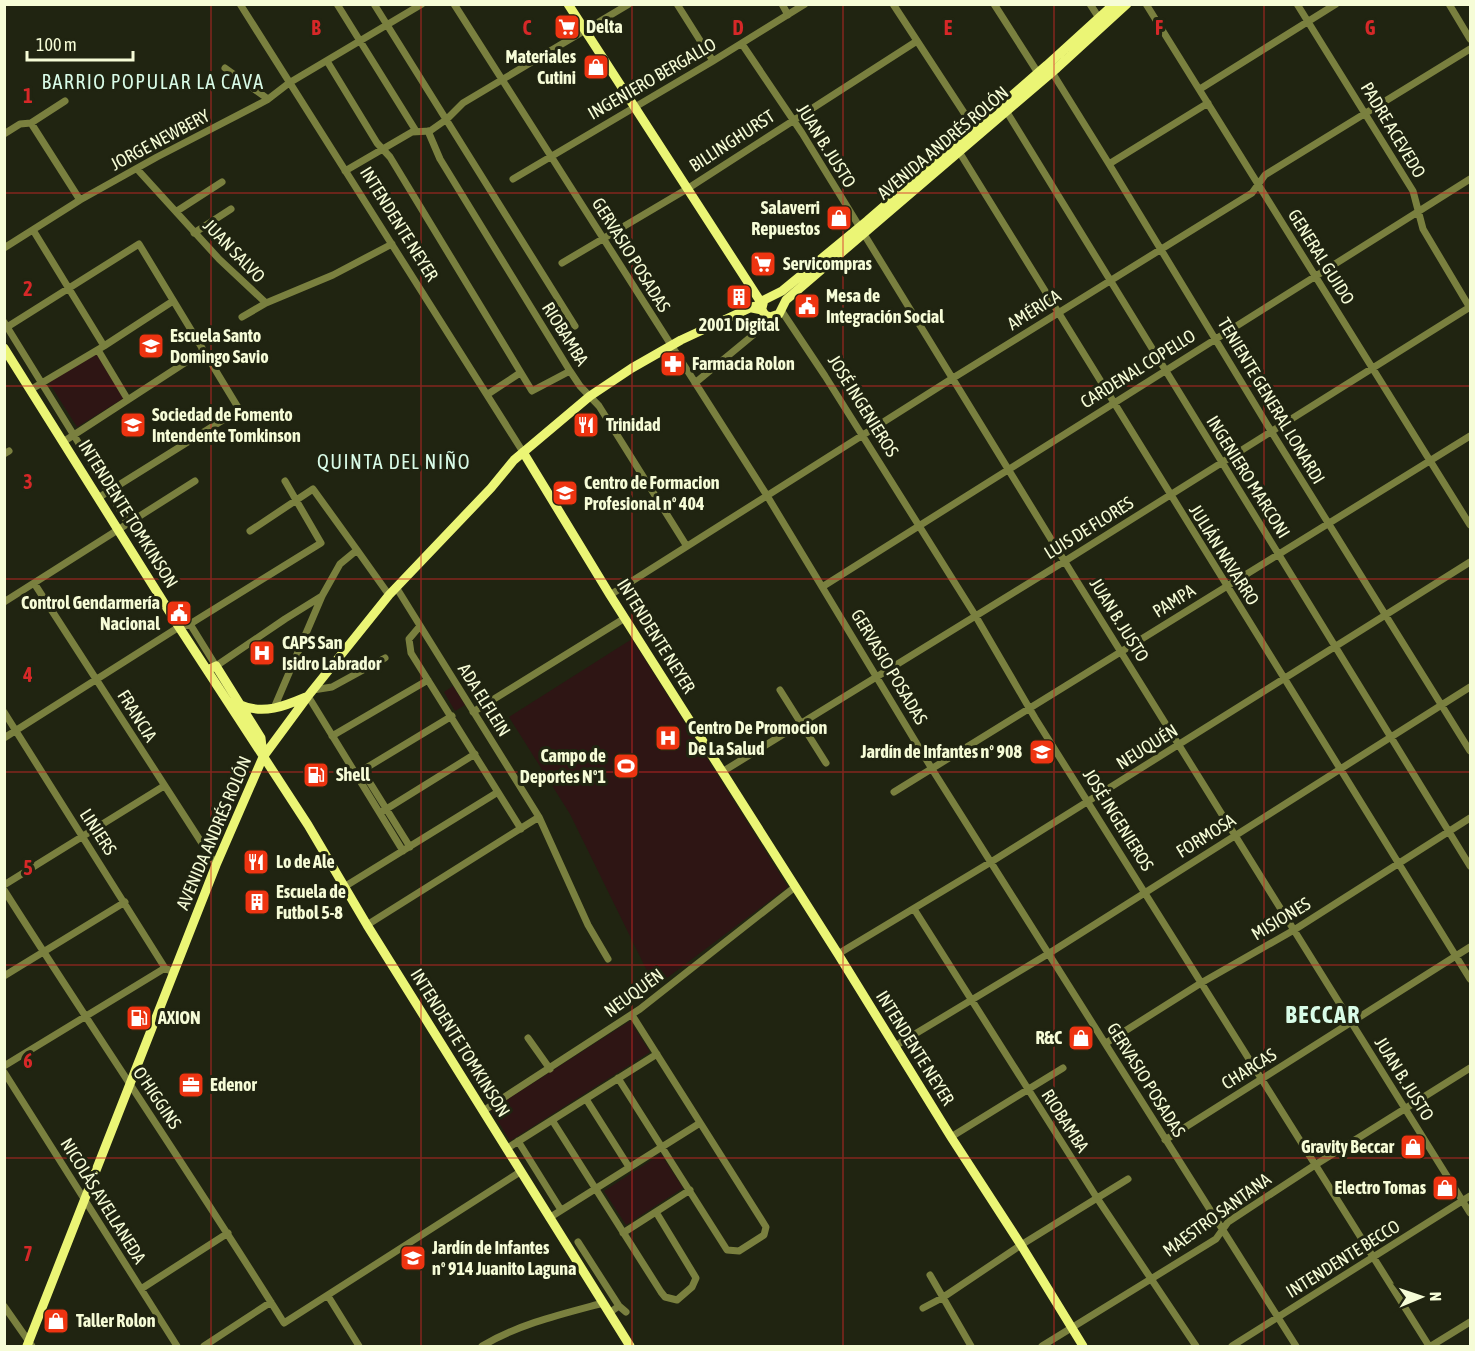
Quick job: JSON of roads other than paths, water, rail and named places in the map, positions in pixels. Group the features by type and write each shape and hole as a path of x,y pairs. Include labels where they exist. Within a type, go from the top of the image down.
{"street":[{"name":"INTENDENTE NEYER","path":"240,4 488,394 610,595 838,954 1083,1347"},
{"path":"337,4 416,131"},
{"path":"374,4 575,326"},
{"name":"JORGE NEWBERY","path":"4,248 80,200 268,99 289,83 422,4"},
{"name":"GERVASIO POSADAS","path":"454,4 766,495 932,769 1296,1347"},
{"path":"568,4 762,306"},
{"path":"345,171 416,131 428,131 447,119 463,103 629,4"},
{"path":"677,4 713,61"},
{"path":"782,4 788,15"},
{"name":"INGENIERO BERGALLO","path":"513,179 742,44 805,4"},
{"path":"893,4 974,128"},
{"path":"994,4 1040,76"},
{"path":"1090,4 1099,18"},
{"name":"AVENIDA ANDRÉS ROLÓN","path":"1049,69 1114,4"},
{"name":"AVENIDA ANDRÉS ROLÓN","path":"860,231 779,311 765,315 762,306 764,300 772,297 860,231 1126,4"},
{"name":"GENERAL GUIDO","path":"1146,4 1470,525"},
{"name":"PADRE ACEVEDO","path":"1297,4 1413,191 1423,229 1470,307"},
{"path":"1200,89 1336,4"},
{"path":"1449,4 1470,39"},
{"name":"BILLINGHURST","path":"562,263 687,189 917,41"},
{"name":"JUAN B. JUSTO","path":"742,44 793,120 1470,1213"},
{"name":"AMÉRICA","path":"610,595 686,545 1252,193 1265,175 1470,49"},
{"path":"327,61 532,391 570,371"},
{"path":"225,68 268,99"},
{"name":"TENIENTE GENERAL LONARDI","path":"1049,69 1470,751"},
{"path":"4,134 20,124 30,123 65,101"},
{"path":"1109,164 1208,103"},
{"name":"AVENIDA ANDRÉS ROLÓN","path":"957,148 974,128 1003,108"},
{"name":"INGENIERO MARCONI","path":"1003,108 1470,866"},
{"path":"30,123 80,200"},
{"name":"RIOBAMBA","path":"428,131 440,159 570,371 580,386 600,406 686,545"},
{"name":"JULIÁN NAVARRO","path":"957,148 1470,980"},
{"name":"JUAN SALVO","path":"137,169 177,211 194,233 249,289 266,303 333,275 392,244"},
{"name":"CARDENAL COPELLO","path":"822,587 1417,210 1470,179"},
{"path":"177,211 222,182"},
{"path":"194,233 231,209"},
{"path":"33,230 70,289 128,400"},
{"path":"6,326 70,289 139,244 239,410 98,498"},
{"path":"695,383 779,311 777,298 772,297"},
{"path":"30,390 101,348 173,300"},
{"path":"242,317 266,303"},
{"name":"AVENIDA ANDRÉS ROLÓN","path":"30,1345 84,1199 130,1085 170,970 263,757 310,693 389,595 523,452 590,396 671,345 750,308 762,306"},
{"name":"LUIS DE FLORES","path":"722,772 1065,561 1470,307"},
{"name":"JOSÉ INGENIEROS","path":"779,311 862,436 975,615 1087,802 1430,1347"},
{"name":"INTENDENTE TOMKINSON","path":"6,326 128,523"},
{"name":"INTENDENTE TOMKINSON","path":"4,348 179,627 241,705 261,738 263,757"},
{"path":"63,442 204,351"},
{"path":"488,394 520,373"},
{"name":"PAMPA","path":"894,792 1470,436"},
{"path":"4,602 195,481"},
{"path":"4,738 179,627 189,624 321,543 285,481"},
{"path":"250,531 296,501 310,489 314,490 389,595"},
{"path":"274,708 322,596 340,564 357,550"},
{"name":"NEUQUÉN","path":"838,954 1179,745 1470,562"},
{"name":"FRANCIA","path":"34,583 216,865"},
{"name":"ADA ELFLEIN","path":"396,587 539,817 588,925 608,959"},
{"path":"212,668 322,596"},
{"path":"473,712 625,618"},
{"name":"INTENDENTE TOMKINSON","path":"189,624 263,757 308,825 367,926 630,1347"},
{"path":"420,626 410,636 408,643 411,652 521,829"},
{"path":"241,705 251,710 287,705 310,693 332,687 385,658"},
{"path":"332,736 428,680"},
{"name":"FORMOSA","path":"895,1046 1048,954 1470,687"},
{"path":"780,690 826,763"},
{"path":"310,693 332,736 359,772 406,849"},
{"name":"LINIERS","path":"4,712 170,970"},
{"path":"359,772 452,716"},
{"path":"383,811 475,754"},
{"path":"4,888 82,836 164,786"},
{"path":"344,887 498,792"},
{"path":"367,926 539,817"},
{"name":"MISIONES","path":"1106,1043 1201,983 1294,930 1470,818"},
{"name":"NEUQUÉN","path":"483,1112 632,1015 795,887"},
{"name":"O'HIGGINS","path":"4,888 85,1018 148,1109 284,1323 328,1296"},
{"path":"4,976 125,902"},
{"name":"RIOBAMBA","path":"914,909 1097,1198 1196,1347"},
{"name":"CHARCAS","path":"1165,1140 1470,947"},
{"path":"4,1066 170,970"},
{"path":"618,1078 727,1250 739,1251 764,1235 766,1227 632,1015"},
{"path":"528,1038 550,1069"},
{"path":"506,1149 657,1054"},
{"path":"951,1137 1063,1068"},
{"name":"MAESTRO SANTANA","path":"1042,1347 1216,1239 1228,1221 1470,1068"},
{"name":"NICOLÁS AVELLANEDA","path":"4,1072 177,1347"},
{"path":"586,1099 629,1167"},
{"path":"552,1120 665,1298 675,1300 682,1298 692,1287 696,1278 656,1212"},
{"path":"549,1218 700,1123"},
{"path":"518,1141 561,1210"},
{"path":"359,1347 328,1296 520,1172"},
{"path":"922,1308 942,1298 1021,1245 1128,1179"},
{"path":"623,1233 690,1190"},
{"name":"INTENDENTE BECCO","path":"1232,1347 1470,1196"},
{"path":"141,1289 228,1233"},
{"path":"578,1242 619,1306 626,1312"},
{"path":"930,1275 971,1347"},
{"path":"204,1347 270,1302"},
{"path":"482,1347 516,1330 552,1317 603,1304"},
{"path":"4,1306 30,1345"},
{"path":"609,1313 619,1306"},
{"path":"1430,1347 1470,1322"}],"place":[{"name":"Delta","path":"567,27"},
{"name":"Materiales Cutini","path":"596,67"},
{"name":"Salaverri Repuestos","path":"839,218"},
{"name":"Servicompras","path":"763,264"},
{"name":"2001 Digital","path":"739,297"},
{"name":"Mesa de Integración Social","path":"807,306"},
{"name":"Escuela Santo Domingo Savio","path":"151,346"},
{"name":"Farmacia Rolon","path":"673,364"},
{"name":"Sociedad de Fomento Intendente Tomkinson","path":"133,425"},
{"name":"Trinidad","path":"586,425"},
{"name":"Centro de Formacion Profesional nº 404","path":"565,493"},
{"name":"Control Gendarmería Nacional","path":"179,613"},
{"name":"CAPS San Isidro Labrador","path":"262,653"},
{"name":"Centro De Promocion De La Salud","path":"668,738"},
{"name":"Jardín de Infantes nº 908","path":"1042,752"},
{"name":"Campo de Deportes Nº1","path":"626,766"},
{"name":"Shell","path":"316,775"},
{"name":"Lo de Ale","path":"256,862"},
{"name":"Escuela de Futbol 5-8","path":"257,902"},
{"name":"AXION","path":"139,1018"},
{"name":"R&C","path":"1081,1038"},
{"name":"Edenor","path":"191,1085"},
{"name":"Gravity Beccar","path":"1413,1147"},
{"name":"Electro Tomas","path":"1445,1188"},
{"name":"Jardín de Infantes nº 914 Juanito Laguna","path":"413,1258"},
{"name":"Taller Rolon","path":"56,1321"}],"district":[{"name":"BARRIO POPULAR LA CAVA","path":"153,82"},
{"name":"QUINTA DEL NIÑO","path":"394,462"},
{"name":"BECCAR","path":"1323,1015"}]}
